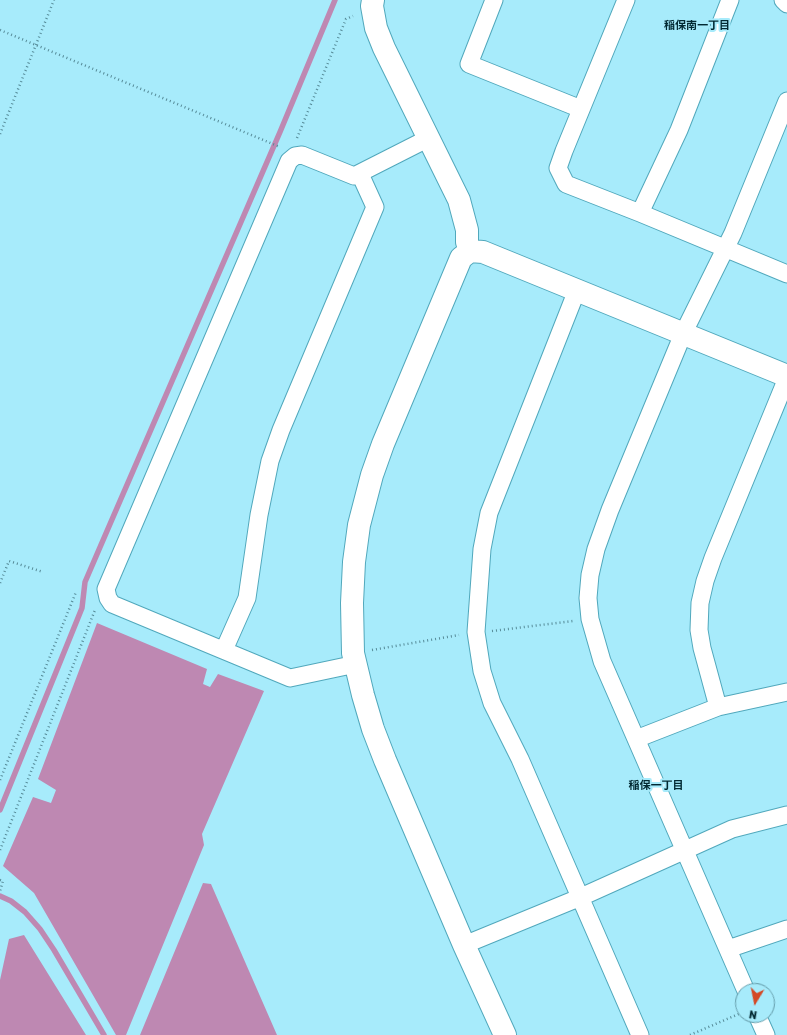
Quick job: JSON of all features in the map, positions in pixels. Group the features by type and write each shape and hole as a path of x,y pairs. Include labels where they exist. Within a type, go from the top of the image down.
{"street":[{"path":"373,0 372,6 376,28 384,48 459,200 467,230 467,242 470,252"},
{"path":"494,0 469,64 581,110"},
{"path":"626,0 558,168 566,184 787,274"},
{"path":"640,213 679,130 730,0"},
{"path":"783,0 787,4"},
{"path":"743,983 602,661 590,619 588,598 590,575 596,549 610,510 683,334 726,249 787,101"},
{"path":"356,664 290,678 112,604 108,598 106,589 289,161 289,152 302,155 354,176 429,138"},
{"path":"224,650 247,598 259,515 270,461 281,430 375,207 360,174"},
{"path":"506,1035 464,945 385,760 373,729 353,653 352,603 354,562 359,525 372,475 383,444 461,258 470,252 483,252 787,377 713,558 705,581 700,603 702,648 718,707"},
{"path":"577,290 489,514 482,549 476,632 482,671 492,703 520,759 640,1035"},
{"path":"636,738 718,707 787,692"},
{"path":"464,945 581,897 732,829 787,815"},
{"path":"728,949 787,928"},
{"path":"761,1023 766,1035"}],"path":[{"path":"0,134 54,0"},
{"path":"0,30 289,152 296,139 346,19 357,15"},
{"path":"0,583 9,561 43,572"},
{"path":"0,780 76,592"},
{"path":"0,850 95,612 96,606"},
{"path":"0,880 3,881 0,891"},
{"path":"690,1035 735,1015"}],"shaded area":[{"path":"97,623 207,669 203,684 210,687 218,674 264,691 202,834 204,845 126,1035 116,1035 34,893 3,866 33,797 51,803 56,790 38,779"},
{"path":"203,883 211,884 277,1035 140,1035"},
{"path":"24,935 86,1035 0,1035 0,980 9,939"}],"waterway":[{"path":"0,810 82,608 85,582 280,132 335,0"},
{"path":"0,896 11,901 25,912 40,929 104,1035"}],"district":[{"name":"稲保南一丁目","path":"697,26"},
{"name":"稲保一丁目","path":"656,786"}]}
